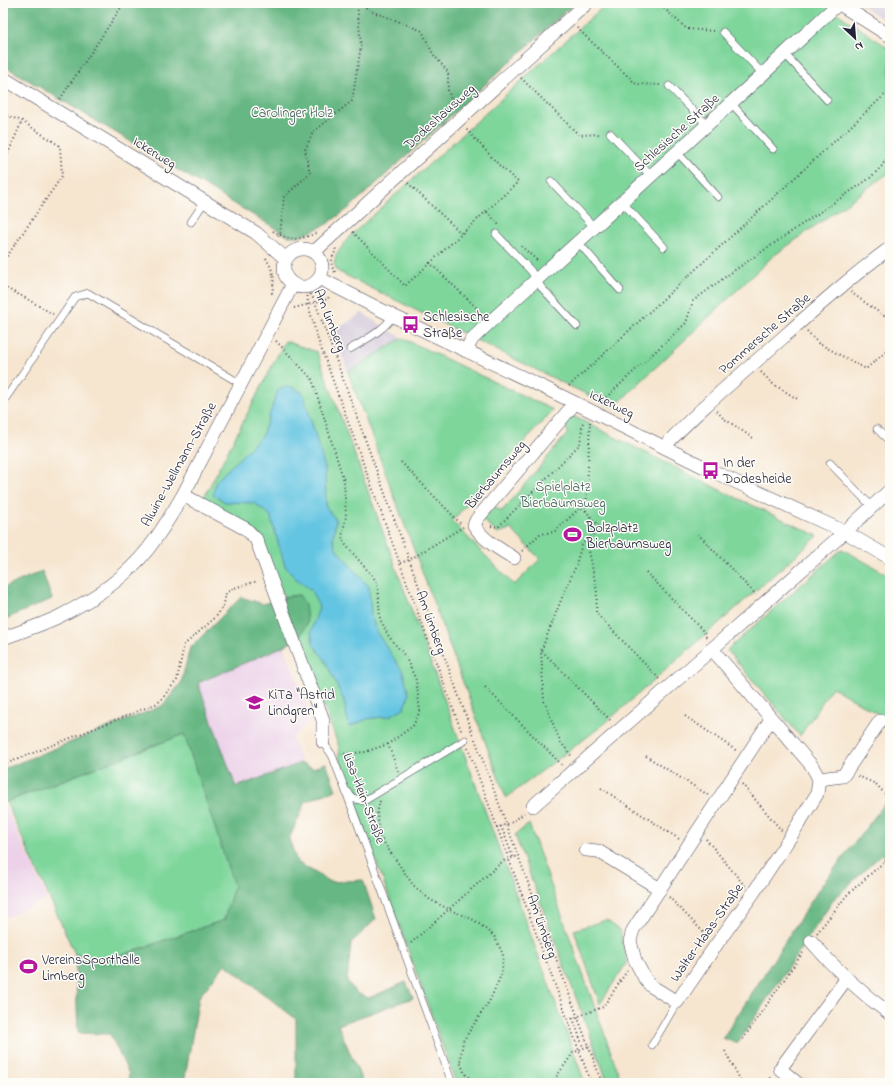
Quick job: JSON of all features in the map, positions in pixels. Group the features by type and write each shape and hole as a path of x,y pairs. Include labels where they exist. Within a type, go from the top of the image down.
{"street":[{"name":"Dodeshausweg","path":"314,252 461,124 587,3"},
{"path":"839,3 890,36"},
{"name":"Schlesische Straße","path":"466,351 472,339 491,321 786,54 839,3"},
{"name":"Ickerweg","path":"3,78 256,233 286,259"},
{"name":"Pommersche Straße","path":"664,447 709,402 843,284 890,248"},
{"path":"302,249 314,252 321,262 322,268 319,278 307,287 301,287 290,282 286,277 284,265 290,254 302,249"},
{"name":"Ickerweg","path":"319,278 393,316 569,400 710,470 845,532 890,558"},
{"name":"Alwine-Wellmann-Straße","path":"3,638 60,616 90,599 122,576 147,550 167,522 183,495 267,336 289,304 293,284"},
{"name":"Bierbaumsweg","path":"514,558 487,540 477,531 474,525 477,519 569,400"},
{"path":"533,806 845,532 890,490"},
{"name":"Lisa-Hein-Straße","path":"183,495 246,529 256,539 323,720 323,742"},
{"path":"712,649 812,766 819,780 843,776 880,721"},
{"name":"Walter-Haas-Straße","path":"771,719 633,930 630,941 635,960 645,979 651,986 677,1002 752,895 789,839 817,794 819,780"},
{"path":"586,850 598,851 660,889"},
{"path":"811,941 847,978 890,1014"},
{"path":"797,1083 780,1069 847,978"}],"lane":[{"path":"723,32 763,74"},
{"path":"786,54 827,100"},
{"path":"669,86 707,125"},
{"path":"731,103 773,149"},
{"path":"610,133 651,176"},
{"path":"677,152 718,196"},
{"path":"551,181 594,227"},
{"path":"191,222 205,201"},
{"path":"622,202 664,247"},
{"path":"496,234 531,271 541,287 577,326"},
{"path":"578,242 620,290"},
{"path":"3,402 75,297 88,293 241,384"},
{"path":"350,349 383,328 393,316"},
{"path":"877,428 890,442"},
{"path":"830,463 872,507"},
{"path":"345,789 352,798 364,801 465,740"},
{"name":"Lisa-Hein-Straße","path":"323,742 332,754 452,1083"},
{"path":"652,1044 677,1002"}],"path":[{"path":"54,108 124,3"},
{"path":"352,231 405,286 518,182 499,165 461,124 448,90 448,72 433,54 422,31 372,12 358,3"},
{"path":"289,304 272,293 274,279 272,268 265,257 280,235 284,197 310,173 305,150 313,132 352,101 362,46 358,3"},
{"path":"658,3 687,29 723,32"},
{"path":"575,26 636,84 669,86"},
{"path":"520,77 579,135 610,133"},
{"path":"569,400 568,387 890,90"},
{"path":"3,114 22,121 60,146 62,176 3,262"},
{"path":"3,165 22,121"},
{"path":"586,511 591,411 686,323 693,302 732,272 870,178 882,166 890,152"},
{"path":"406,181 462,234"},
{"path":"430,263 491,321"},
{"path":"843,284 860,300 890,320"},
{"path":"3,286 61,318"},
{"name":"Am Limberg","path":"307,287 308,304 317,337 496,828 591,1083"},
{"name":"Am Limberg","path":"307,287 315,302 602,1083"},
{"path":"800,323 818,343 866,370 890,348"},
{"path":"267,336 278,342 312,379 344,481 346,516 342,537 345,544 374,578 378,587 380,619 389,637 405,656 416,680 420,711 413,726 388,744 365,752 332,754"},
{"path":"754,363 773,384 799,400"},
{"path":"709,402 723,418 753,438"},
{"path":"401,462 463,526"},
{"path":"514,558 540,534 554,532 580,508 586,511 600,528 582,544 575,568 560,600 542,651 544,701 560,741 575,770"},
{"path":"698,534 764,603"},
{"path":"587,540 598,592 596,613 668,688"},
{"path":"646,572 704,632 712,649"},
{"path":"3,765 158,703 177,680 184,645 216,618 224,604 226,593 234,588 270,577"},
{"path":"542,651 620,730"},
{"path":"485,687 575,770"},
{"path":"684,716 746,757"},
{"path":"388,744 402,779"},
{"path":"646,756 717,801"},
{"path":"847,771 876,784 886,794"},
{"path":"734,774 789,839"},
{"path":"601,788 688,845"},
{"path":"383,790 377,814 380,836 413,885 429,899 474,920 494,936 503,954 502,973 490,1000 463,1041 460,1062 465,1074 477,1083"},
{"path":"496,828 513,822 533,806"},
{"path":"501,826 513,857"},
{"path":"698,830 752,895"},
{"path":"403,950 450,910 503,861 518,856"},
{"path":"744,1039 811,941 847,895 890,858"},
{"path":"885,861 890,865"},
{"path":"660,889 716,945"},
{"path":"568,1020 603,1007 635,960"},
{"path":"573,1018 583,1047"},
{"path":"552,1083 573,1053 583,1047 588,1046"},
{"path":"725,1051 742,1083"}],"shaded area":[{"path":"859,3 890,3 890,24"},
{"path":"362,313 402,338 348,372 334,331"},
{"name":"KiTa \"Astrid Lindgren\"","path":"284,646 312,720 292,737 301,763 236,787 198,683"},
{"path":"5,805 48,899 3,919 3,806"}],"green space":[{"name":"Carolinger Holz","path":"3,3 575,3 348,209 327,224 301,236 288,236 3,65"},
{"path":"607,3 822,3 890,49 890,172 772,257 614,407 337,271 334,263 336,255 349,237"},
{"name":"Spielplatz Bierbaumsweg","path":"402,338 553,410 452,521 514,585 540,559 511,529 497,533 483,520 494,507 502,511 568,433 565,424 573,416 720,490 818,536 603,725 506,798 348,372"},
{"path":"285,341 317,352 585,1083 456,1083 339,758 339,747 299,638 307,623 299,595 284,597 259,534 203,499"},
{"path":"842,549 890,576 890,721 832,687 800,736 727,650"},
{"path":"42,571 52,599 3,620 3,588"},
{"path":"299,595 305,603 307,623 299,638 284,646 198,683 236,787 301,763 313,768 326,763 336,790 306,801 289,839 297,862 331,882 363,880 376,919 351,943 347,981 356,993 369,998 406,982 413,998 338,1025 363,1083 296,1083 296,1019 225,964 199,997 184,1083 128,1083 129,1074 110,1034 78,1033 75,954 101,962 224,920 234,886 184,734 3,803 3,769 162,706 181,683 190,648 241,597 263,604 284,597"},
{"path":"184,734 235,886 224,920 101,962 75,954 6,802"},
{"path":"890,797 890,860 882,854 834,899 737,1044 723,1038 821,886"},
{"path":"529,824 622,1083 608,1083 515,835"},
{"path":"606,920 620,930 627,962 600,1004 574,930"}],"water":[{"path":"290,386 303,393 325,468 326,507 336,520 333,539 337,550 369,587 371,616 377,633 403,672 409,695 404,708 390,716 367,719 349,727 344,701 325,660 313,644 311,631 319,607 311,590 294,577 285,566 270,515 254,503 225,502 213,495 216,481 262,436 278,390"}],"place":[{"name":"Schlesische Straße","path":"410,324"},
{"name":"In der Dodesheide","path":"710,470"},
{"name":"Bolzplatz Bierbaumsweg","path":"573,535"},
{"name":"KiTa \"Astrid Lindgren\"","path":"255,702"},
{"name":"VereinsSporthalle Limberg","path":"29,967"}]}
